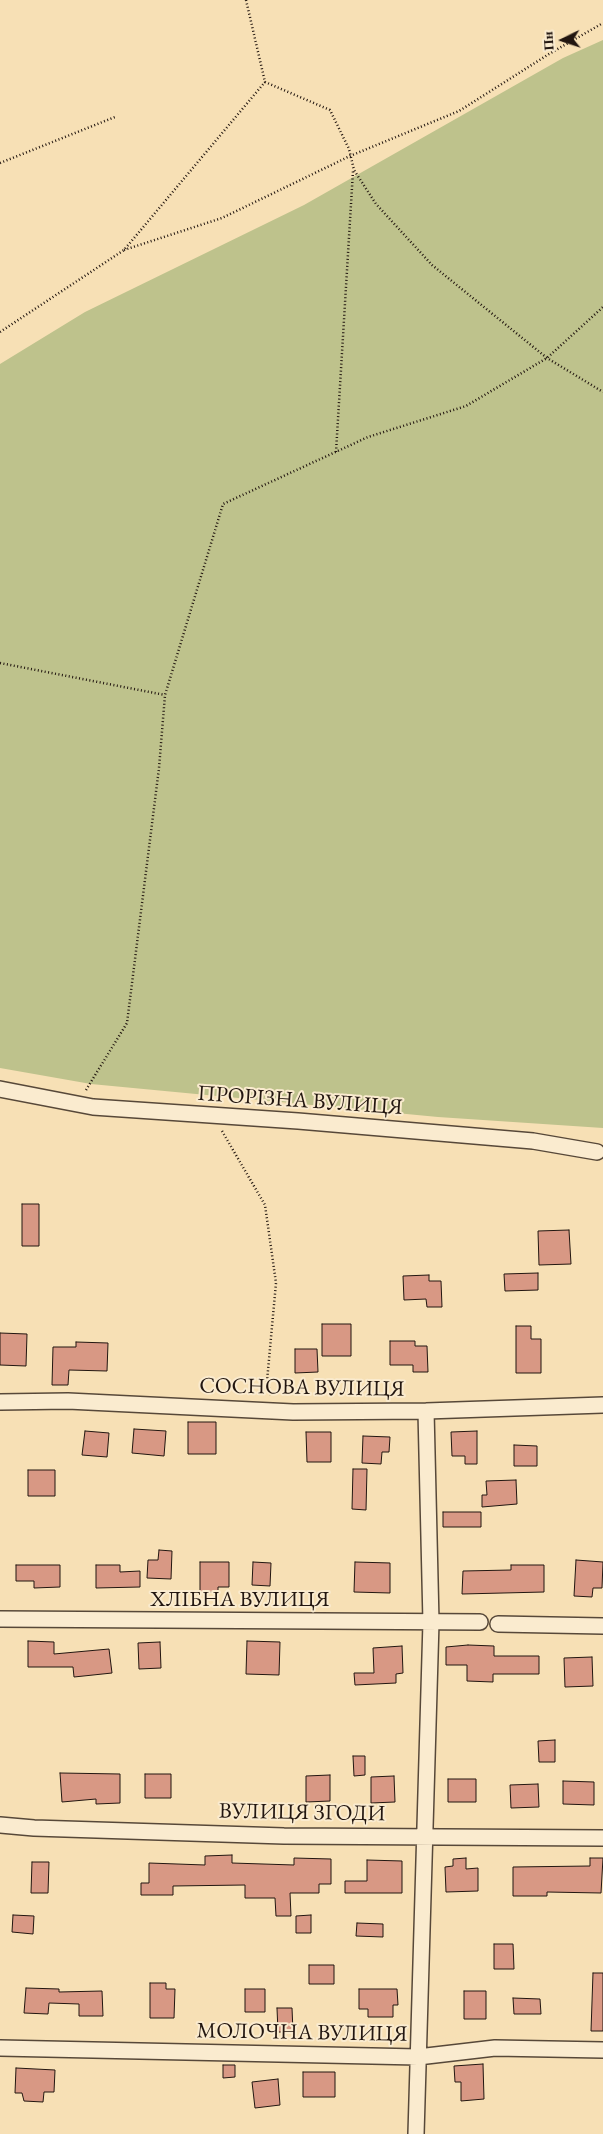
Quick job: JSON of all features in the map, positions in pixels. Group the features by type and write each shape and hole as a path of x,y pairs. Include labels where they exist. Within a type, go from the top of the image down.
{"street":[{"name":"ПРОРІЗНА ВУЛИЦЯ","path":"0,1089 77,1105 533,1141 597,1152"},
{"name":"СОСНОВА ВУЛИЦЯ","path":"0,1402 68,1401 276,1411 426,1411 603,1405"},
{"path":"416,2134 431,1622 426,1411"},
{"name":"ХЛІБНА ВУЛИЦЯ","path":"0,1619 480,1622"},
{"path":"498,1624 603,1626"},
{"name":"ВУЛИЦЯ ЗГОДИ","path":"0,1824 34,1828 284,1836 603,1838"},
{"name":"МОЛОЧНА ВУЛИЦЯ","path":"0,2048 418,2057 495,2048 603,2050"}],"path":[{"path":"246,0 265,82"},
{"path":"0,332 124,250 222,218 350,156 459,111 549,54 603,24"},
{"path":"265,82 330,110 349,149 354,170 376,204 432,265 547,358 603,392"},
{"path":"124,250 265,82"},
{"path":"0,163 115,117"},
{"path":"336,452 354,170"},
{"path":"77,1105 127,1023 159,768 165,695 223,504 368,437 466,406 547,358 603,307"},
{"path":"0,663 165,695"},
{"path":"213,1115 264,1206 276,1283 267,1381 276,1411"}],"green space":[{"path":"603,40 603,1128 438,1117 91,1084 0,1068 0,364 85,312 304,205 563,58"}],"building":[{"path":"22,1204 39,1204 39,1246 22,1246"},
{"path":"569,1230 571,1264 539,1265 538,1231"},
{"path":"538,1273 538,1290 505,1291 504,1274"},
{"path":"429,1275 429,1281 441,1281 442,1307 427,1307 426,1299 404,1300 403,1276"},
{"path":"322,1324 351,1324 351,1356 322,1356"},
{"path":"516,1326 531,1326 531,1339 541,1339 541,1373 516,1373"},
{"path":"0,1333 27,1334 26,1366 0,1365"},
{"path":"390,1341 415,1341 415,1346 427,1346 428,1372 413,1372 413,1365 390,1365"},
{"path":"76,1342 108,1343 107,1371 69,1370 68,1385 52,1385 53,1347 76,1347"},
{"path":"295,1349 317,1349 318,1372 295,1373"},
{"path":"188,1422 216,1422 216,1454 188,1454"},
{"path":"134,1429 166,1431 164,1456 132,1453"},
{"path":"85,1431 109,1433 107,1457 82,1455"},
{"path":"477,1431 477,1464 465,1464 465,1456 452,1456 451,1432"},
{"path":"306,1432 331,1432 331,1462 307,1462"},
{"path":"363,1436 390,1437 389,1452 382,1452 381,1464 362,1463"},
{"path":"514,1445 537,1446 537,1466 514,1466"},
{"path":"353,1469 367,1469 366,1510 352,1509"},
{"path":"28,1470 55,1470 55,1496 28,1496"},
{"path":"516,1480 517,1504 482,1507 482,1495 487,1495 486,1481"},
{"path":"443,1512 481,1512 481,1527 443,1527"},
{"path":"159,1550 172,1551 171,1579 147,1578 148,1560 158,1560"},
{"path":"576,1560 603,1562 602,1588 593,1588 592,1597 574,1596"},
{"path":"200,1562 229,1562 229,1587 218,1587 218,1592 200,1592"},
{"path":"253,1562 271,1563 270,1586 252,1585"},
{"path":"355,1562 390,1563 390,1593 354,1592"},
{"path":"16,1565 60,1565 60,1587 34,1588 34,1581 16,1581"},
{"path":"96,1565 120,1565 120,1572 140,1571 140,1587 96,1588"},
{"path":"511,1565 544,1565 544,1592 462,1594 463,1571 511,1570"},
{"path":"28,1641 54,1642 54,1654 109,1649 112,1673 74,1677 73,1667 28,1667"},
{"path":"247,1641 280,1642 279,1675 246,1674"},
{"path":"160,1642 161,1668 139,1669 138,1643"},
{"path":"468,1645 494,1646 494,1656 539,1656 539,1674 493,1674 493,1682 467,1681 467,1665 446,1665 446,1647"},
{"path":"402,1646 403,1673 396,1674 396,1683 355,1685 354,1673 374,1673 373,1648"},
{"path":"592,1657 593,1686 565,1687 564,1658"},
{"path":"555,1740 555,1762 539,1762 538,1741"},
{"path":"353,1756 365,1756 365,1775 354,1776"},
{"path":"60,1773 120,1774 120,1803 96,1804 96,1799 62,1802"},
{"path":"145,1774 171,1774 171,1798 145,1798"},
{"path":"330,1775 330,1801 306,1802 306,1776"},
{"path":"394,1776 395,1802 371,1803 371,1777"},
{"path":"448,1779 476,1779 476,1802 448,1802"},
{"path":"563,1781 594,1782 594,1805 563,1804"},
{"path":"538,1784 539,1807 511,1808 510,1785"},
{"path":"232,1855 232,1863 294,1865 294,1858 331,1859 331,1884 319,1884 319,1893 290,1893 291,1916 276,1916 275,1898 245,1898 245,1885 173,1886 173,1895 141,1895 141,1883 149,1883 149,1863 205,1865 205,1856"},
{"path":"466,1858 466,1869 478,1868 478,1891 446,1892 445,1867 453,1866 453,1859"},
{"path":"590,1858 603,1858 601,1893 547,1892 547,1896 513,1896 513,1867 590,1866"},
{"path":"367,1860 402,1861 402,1893 345,1893 345,1881 367,1881"},
{"path":"32,1862 49,1862 48,1893 31,1893"},
{"path":"13,1915 34,1916 33,1934 12,1932"},
{"path":"311,1915 311,1933 296,1933 296,1916"},
{"path":"357,1923 383,1924 383,1937 356,1936"},
{"path":"494,1944 513,1944 514,1969 494,1969"},
{"path":"309,1965 334,1965 334,1984 309,1984"},
{"path":"593,1973 603,1973 603,2031 591,2031"},
{"path":"150,1983 166,1983 166,1989 175,1989 174,2018 150,2018"},
{"path":"26,1988 59,1989 59,1992 102,1991 103,2016 79,2016 79,2004 49,2003 48,2014 24,2013"},
{"path":"245,1989 265,1989 265,2012 245,2012"},
{"path":"359,1989 397,1989 398,2005 393,2005 393,2017 368,2017 368,2009 359,2009"},
{"path":"464,1991 486,1991 486,2019 464,2019"},
{"path":"513,1998 540,1999 541,2014 514,2014"},
{"path":"277,2008 292,2008 293,2032 278,2032"},
{"path":"483,2064 484,2099 461,2101 461,2082 455,2082 454,2066"},
{"path":"223,2065 235,2065 235,2077 223,2078"},
{"path":"16,2068 55,2070 54,2092 44,2092 43,2102 24,2101 22,2093 15,2093"},
{"path":"303,2072 335,2072 335,2097 303,2097"},
{"path":"278,2079 280,2105 255,2108 252,2082"}]}
